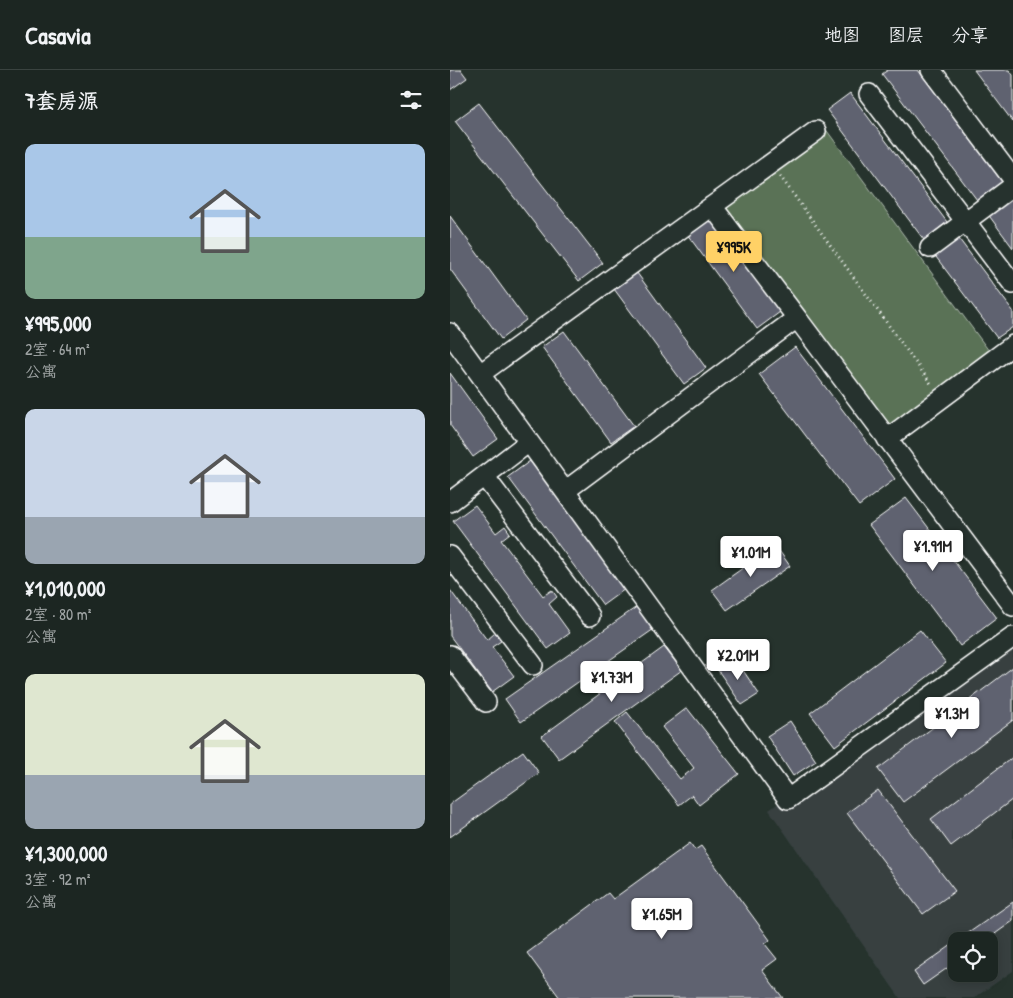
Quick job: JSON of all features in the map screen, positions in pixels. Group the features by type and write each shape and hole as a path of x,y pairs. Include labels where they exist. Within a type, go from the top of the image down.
{"street":[{"path":"931,70 1013,179"},
{"path":"869,94 1013,284"},
{"path":"480,374 816,132"},
{"path":"930,248 1013,186"},
{"path":"712,206 1013,606"},
{"path":"565,491 797,318"},
{"path":"450,333 788,799 1013,637"},
{"path":"887,439 1013,345"},
{"path":"450,502 529,442"},
{"path":"484,476 590,616"},
{"path":"450,556 533,665"},
{"path":"450,656 486,702"}],"path":[{"path":"771,164 942,398"}],"shaded area":[{"path":"1013,646 1013,971 998,981 998,932 948,932 948,982 997,982 974,998 900,998 769,810 993,650"}],"green space":[{"path":"819,120 992,355 890,429 717,195"}],"building":[{"path":"450,70 461,70 467,78 450,90"},
{"path":"888,70 918,70 1002,182 977,200 882,74"},
{"path":"974,70 1009,70 1013,75 1013,122"},
{"path":"850,93 947,222 924,240 827,110"},
{"path":"479,103 603,263 579,281 455,121"},
{"path":"1013,197 1013,248 987,213"},
{"path":"450,216 526,320 501,339 450,269"},
{"path":"710,218 780,312 757,329 687,234"},
{"path":"956,235 1013,311 1013,327 997,338 933,253"},
{"path":"637,273 706,368 684,384 614,289"},
{"path":"564,331 634,426 611,442 542,347"},
{"path":"795,347 895,479 859,506 759,374"},
{"path":"450,373 498,439 473,457 450,425"},
{"path":"530,461 625,589 603,605 508,477"},
{"path":"906,498 997,618 960,646 869,525"},
{"path":"475,505 496,533 505,526 510,533 501,540 543,596 552,590 557,597 549,604 570,633 548,649 453,521"},
{"path":"775,545 790,566 727,610 712,590"},
{"path":"450,590 487,640 495,633 501,641 492,647 514,676 492,692 450,636"},
{"path":"638,606 654,629 521,722 505,699"},
{"path":"920,630 946,663 835,746 810,713"},
{"path":"664,647 682,670 559,759 542,736"},
{"path":"734,657 759,694 742,705 717,669"},
{"path":"1013,667 1013,720 903,802 878,769"},
{"path":"687,708 739,774 699,805 692,795 679,805 615,722 627,712 680,779 694,768 662,727"},
{"path":"790,721 816,761 793,776 767,736"},
{"path":"523,751 539,773 450,837 450,804"},
{"path":"1013,757 1013,799 951,846 931,819"},
{"path":"878,790 955,891 923,914 847,813"},
{"path":"690,843 695,850 701,846 770,940 765,944 777,959 762,970 783,998 560,998 527,953 608,893 613,899"},
{"path":"1013,902 1013,921 998,932 970,932"},
{"path":"948,948 948,968 923,985 914,972"}]}
